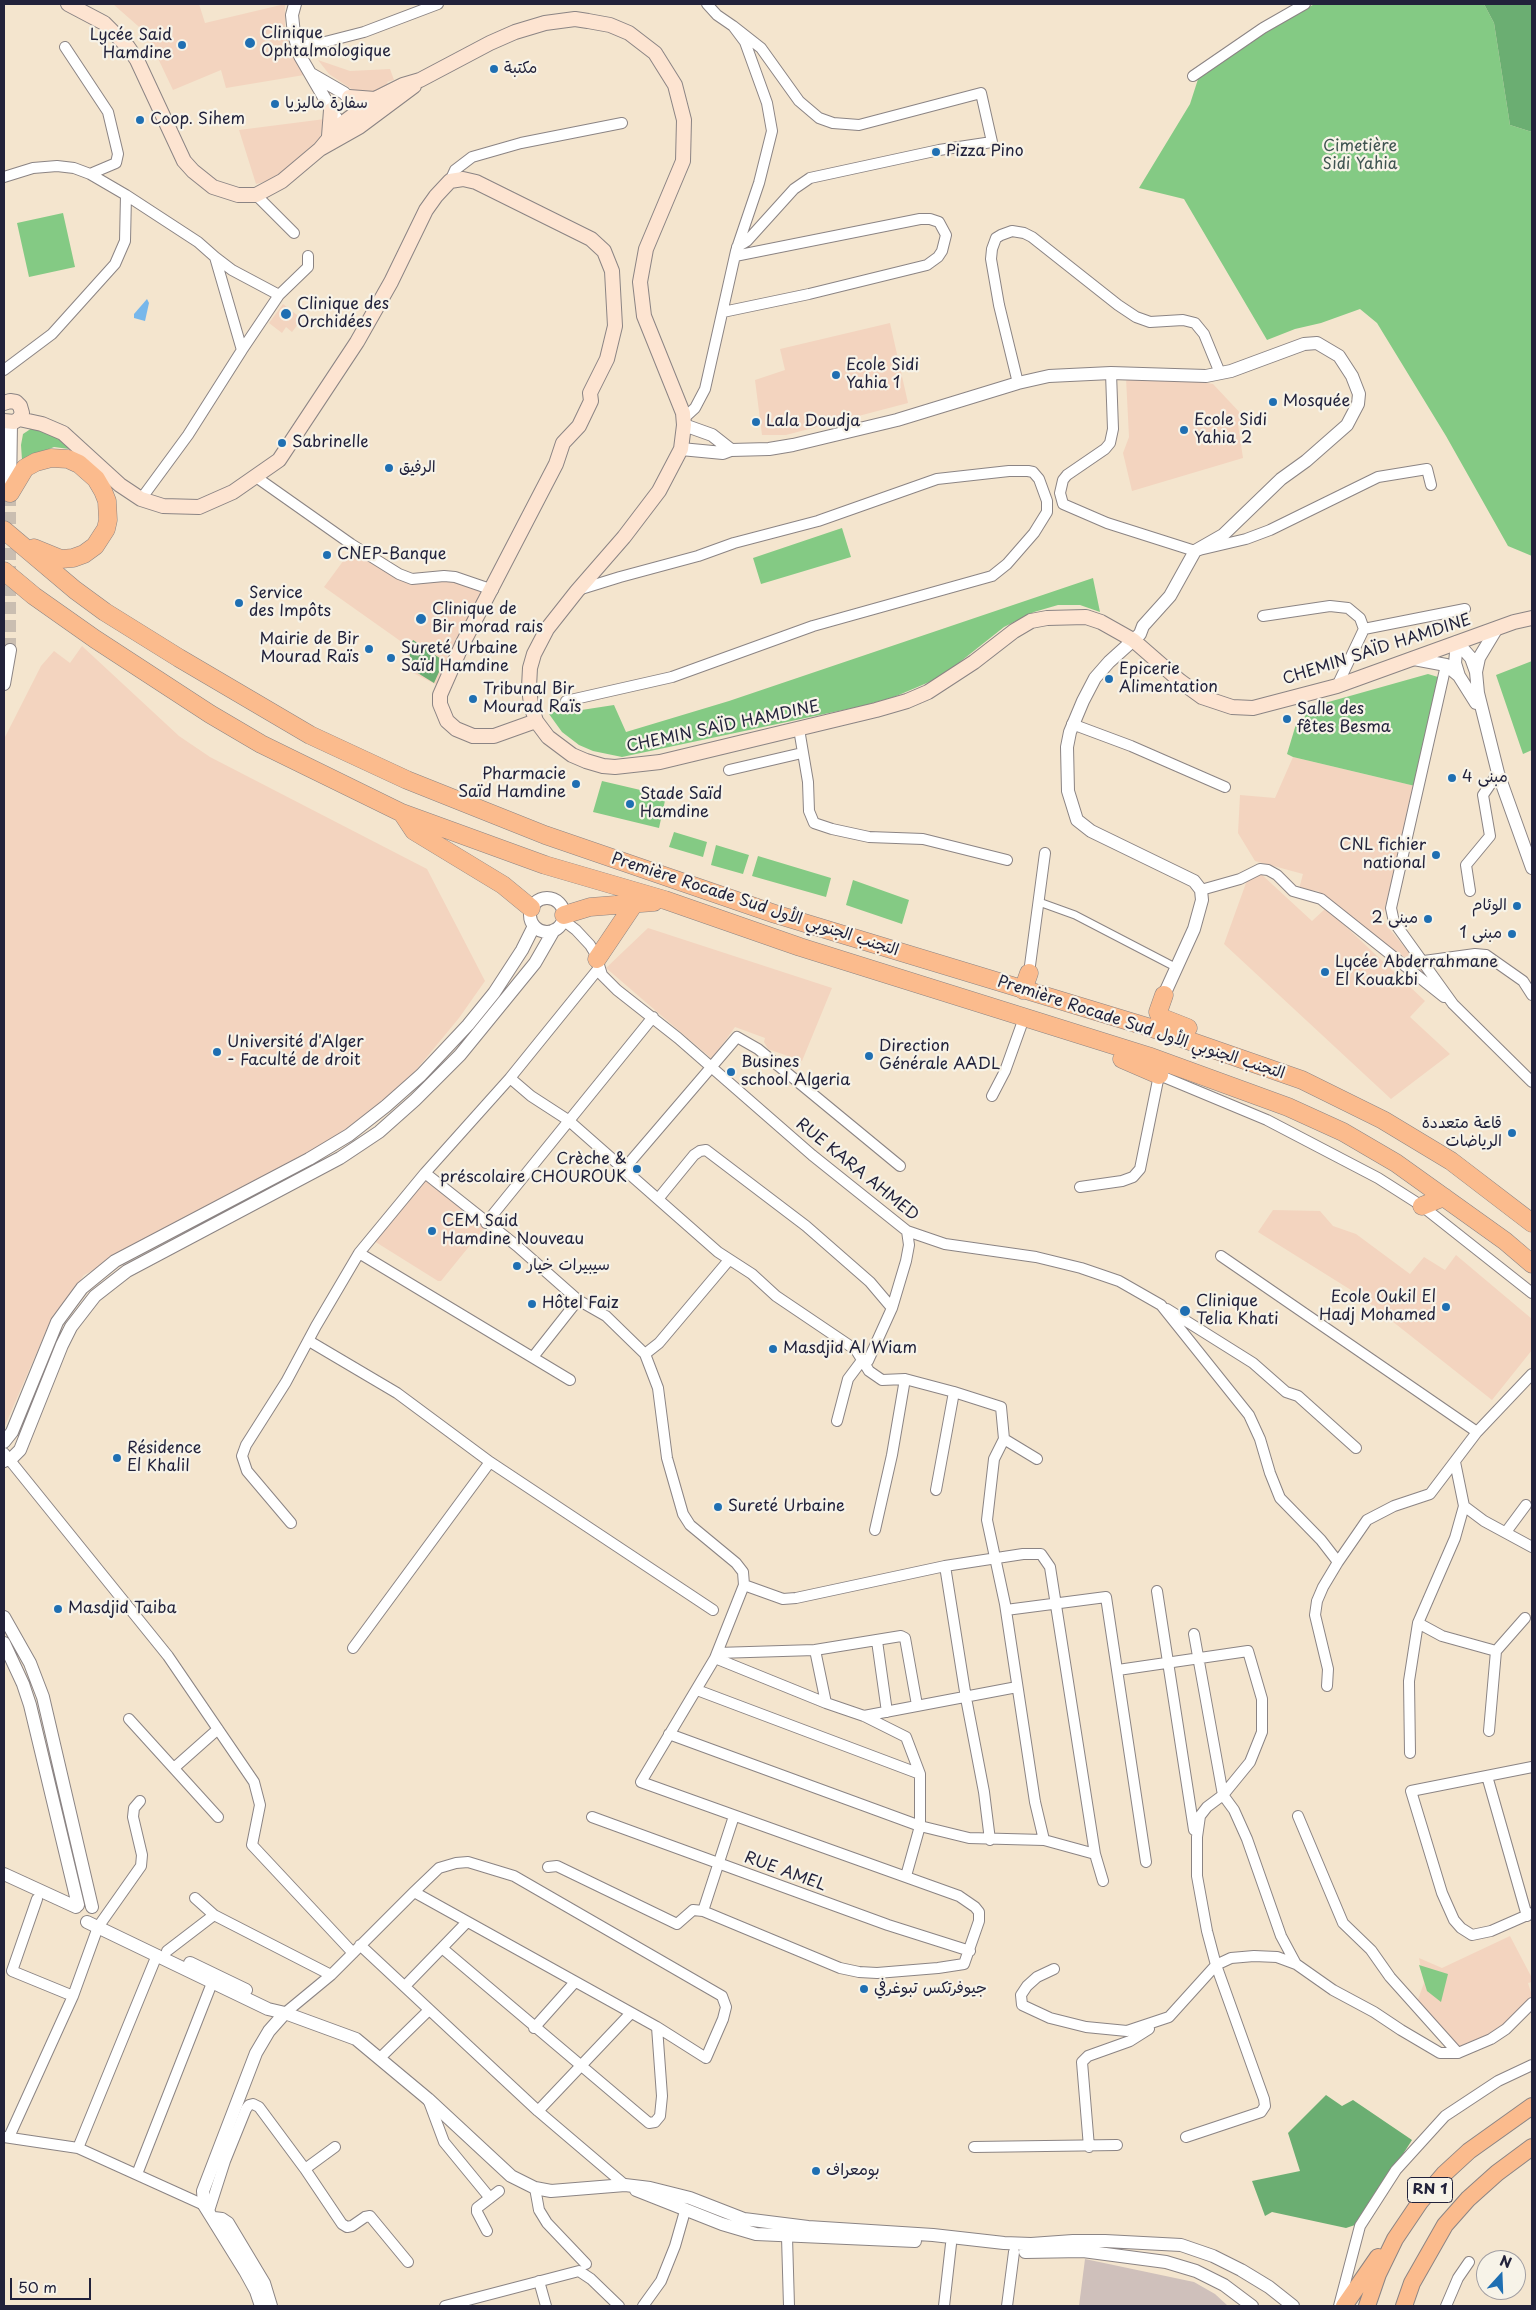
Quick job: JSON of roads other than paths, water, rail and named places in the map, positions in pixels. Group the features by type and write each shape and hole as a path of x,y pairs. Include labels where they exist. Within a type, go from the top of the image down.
{"highway":[{"path":"9,534 52,556 61,559 73,558 84,554 102,538 106,529 108,513 107,501 96,479 79,464 68,459 51,458 24,468 10,493"},
{"name":"Première Rocade Sud التجنب الجنوبي الأول","path":"9,534 75,590 105,612 210,677 310,735 407,780 545,835 775,914 1026,981 1302,1080 1383,1120 1451,1161 1532,1223"},
{"name":"Première Rocade Sud التجنب الجنوبي الأول","path":"4,571 34,596 95,640 210,714 261,744 402,813 545,866 665,900 809,950 1225,1082 1288,1107 1343,1132 1396,1163 1505,1241 1532,1264"},
{"path":"402,813 414,831 502,885 531,908"},
{"path":"559,923 590,907 665,900"},
{"path":"598,964 634,904"},
{"path":"1164,995 1158,1012 1160,1017 1169,1022 1244,1048 1275,1070"},
{"path":"1028,1019 1159,1075"},
{"path":"1422,1206 1444,1197"},
{"name":"RN 1","path":"1367,2306 1388,2252 1411,2214 1444,2174 1469,2151 1532,2106"},
{"name":"RN 1","path":"1404,2306 1412,2283 1446,2225 1468,2200 1497,2173 1532,2147"},
{"path":"1344,2306 1395,2232 1411,2214"}],"main road":[{"path":"68,4 104,23 128,47 140,65 184,161 205,181 225,192 238,195 256,195 282,181 343,129 360,110 375,99 403,84 420,80"},
{"name":"CHEMIN SAÏD HAMDINE","path":"420,80 515,32 562,20 575,19 610,25 635,37 655,53 674,85 684,120 685,145 680,170 646,249 641,269 641,302 644,316 684,422 681,449 659,491 624,537 547,629 534,654 529,687 531,705 536,721 548,737 572,755 603,766 615,767 660,762 876,710 928,692 1031,621 1047,618 1086,617 1101,622 1133,640 1202,697 1232,707 1253,708 1337,686 1497,628 1532,618"},
{"path":"320,149 329,136 370,120 410,90 420,80"},
{"path":"349,97 375,99"},
{"path":"329,136 331,110"},
{"path":"10,410 63,433 120,485 141,499 163,506 199,507 214,502 256,477 279,460 324,394 377,307 426,210 450,181 462,179 476,182 591,239 604,251 609,262 614,293 615,326 607,359 590,393 591,401 579,426 563,443 556,464 443,686 440,704 447,721 456,729 482,737 494,736 536,721"}],"street":[{"path":"298,51 364,32 438,4"},
{"path":"707,4 717,16 761,48 799,101 819,118 833,123 859,125 981,93 992,142 939,150 810,178 794,189 736,252"},
{"path":"1193,76 1263,28 1305,4"},
{"path":"293,5 294,34 298,51 343,129"},
{"path":"731,450 712,435 684,422 695,408 705,388 736,252 759,183 772,131 767,103 745,42 733,26"},
{"path":"65,47 108,112 118,154 116,163 90,174"},
{"path":"309,73 330,83 349,97 370,120"},
{"path":"450,181 455,170 472,157 521,144 622,123"},
{"path":"4,177 32,168 57,166 74,168 90,174 198,242 232,270 278,295"},
{"path":"4,370 52,334 115,264 125,241 126,195"},
{"path":"256,195 294,233"},
{"path":"723,312 809,294 927,265 938,258 946,235 939,222 920,219 736,252"},
{"path":"1018,383 999,305 991,259 996,238 1012,231 1032,237 1118,306 1136,317 1150,322 1183,320 1194,323 1204,334 1220,373"},
{"path":"141,499 188,435 278,295 308,267 308,256"},
{"path":"215,257 242,350"},
{"path":"681,449 712,453 731,450 769,449 819,440 897,420 1018,383 1049,376 1112,373 1189,376 1220,373 1231,371 1288,348 1317,343 1339,356 1346,364 1357,386 1358,404 1347,425 1334,438 1281,479 1223,535 1195,551 1170,596 1143,626 1140,634 1101,670 1072,724 1067,746 1067,772 1071,805 1077,820 1091,831 1194,881 1201,890 1202,900 1194,929 1164,995"},
{"path":"1112,373 1112,436 1105,449 1072,471 1063,480 1060,493 1063,504 1107,523 1195,551 1246,539 1270,530 1378,477 1427,469 1431,485"},
{"path":"10,410 10,493"},
{"path":"566,701 672,677 813,626 992,576 1007,564 1034,533 1047,512 1047,501 1039,479 1033,472 1009,471 937,479 818,521 734,543 698,556 620,577 577,591"},
{"path":"256,477 351,544 399,574 412,579 444,576 455,577 493,590"},
{"path":"1264,616 1330,606 1348,608 1360,618 1364,629 1337,686"},
{"path":"1364,629 1465,609"},
{"path":"1476,672 1482,651 1497,628"},
{"path":"1457,642 1471,658 1476,672 1484,722 1498,773 1530,851 1532,868"},
{"path":"1457,642 1455,663 1484,722"},
{"path":"4,684 10,650"},
{"path":"1411,658 1436,661 1446,665 1460,676"},
{"path":"1446,665 1391,908 1394,922 1424,961 1453,1004"},
{"path":"1072,724 1131,746 1225,787"},
{"path":"799,729 808,782 809,811 812,820 818,825 869,837 924,839 1007,860"},
{"path":"729,770 802,753"},
{"path":"1470,891 1466,865 1490,836 1483,795 1498,773"},
{"path":"1026,981 1045,853"},
{"path":"1201,890 1235,881 1260,869 1268,870 1277,875 1293,891 1321,899 1453,1004 1532,1082"},
{"path":"353,1953 252,1845 260,1805 254,1782 168,1656 5,1458 17,1454 22,1446 71,1327 96,1296 127,1271 340,1158 379,1132 415,1100 460,1054 535,964 559,923 560,904 550,898 539,900 531,908 530,917 534,926 542,931 559,923"},
{"path":"1039,902 1075,915 1177,968"},
{"name":"RUE KARA AHMED","path":"559,923 579,934 590,945 602,975 617,990 653,1017 812,1155 907,1231 945,1244 1036,1257 1081,1268 1119,1281 1161,1305 1249,1416 1260,1439 1280,1498 1321,1540 1338,1562"},
{"path":"4,1442 12,1432 58,1322 82,1288 115,1261 309,1159 349,1134 386,1106 421,1075 468,1025 494,993 522,950 534,926"},
{"path":"1424,961 1475,954 1486,955 1523,981 1532,995"},
{"path":"291,1523 247,1471 242,1456 246,1445 309,1341 359,1253 425,1173 510,1078 598,964"},
{"path":"486,1223 653,1017"},
{"path":"992,1096 1005,1072 1028,1019"},
{"path":"624,1169 735,1038 745,1040 900,1166"},
{"path":"1080,1187 1122,1181 1133,1177 1140,1169 1159,1075 1234,1105 1301,1136 1378,1178 1422,1206 1532,1293"},
{"path":"510,1078 531,1096 568,1120 729,1260 752,1274 776,1296 856,1350 869,1371 882,1380 905,1379 954,1392 1002,1408 1004,1439 994,1459 987,1520 1006,1610 1035,1802 1044,1840"},
{"path":"658,1199 694,1155 700,1150 706,1150 806,1226 870,1282 892,1308"},
{"path":"425,1173 578,1300 606,1316 645,1354 658,1388 667,1458 683,1514 690,1525 739,1566 745,1577 744,1585 716,1656 642,1782 959,1896 975,1907 979,1912 979,1921 964,1964 877,1973 859,1972 840,1968 703,1911 693,1910 677,1924 557,1866 548,1867"},
{"path":"863,1360 868,1361 892,1308 909,1245 907,1231"},
{"path":"359,1253 570,1380"},
{"path":"1220,1256 1477,1432"},
{"path":"645,1354 659,1343 729,1260"},
{"path":"533,1357 578,1300"},
{"path":"1161,1305 1253,1363 1286,1392 1298,1396 1356,1448"},
{"path":"309,1341 397,1393 490,1462 713,1610"},
{"path":"837,1421 848,1379 863,1360"},
{"path":"1328,1686 1328,1669 1315,1615 1317,1601 1323,1587 1338,1562 1367,1520 1394,1506 1430,1494 1477,1432 1531,1376"},
{"path":"875,1530 892,1455 905,1379"},
{"path":"936,1490 954,1392"},
{"path":"1004,1439 1037,1459"},
{"path":"353,1648 490,1462"},
{"path":"1410,1753 1408,1680 1418,1623 1455,1538 1464,1506 1455,1462"},
{"path":"1506,1532 1526,1505"},
{"path":"1464,1506 1484,1521 1532,1547"},
{"path":"744,1585 783,1598 796,1598 994,1557 1041,1554 1050,1567 1095,1854 1103,1882"},
{"path":"944,1566 984,1792 990,1840"},
{"path":"1157,1591 1170,1663 1197,1851"},
{"path":"1006,1610 1106,1598 1146,1862"},
{"path":"4,1617 30,1663 43,1697 88,1915 73,1996 6,2137 78,2148 137,2174 222,2218 228,2223 264,2283 271,2306"},
{"path":"1489,1731 1496,1650 1525,1618"},
{"path":"1418,1623 1442,1636 1496,1650"},
{"path":"1194,1634 1223,1795 1234,1810 1247,1839 1281,1936 1296,1964"},
{"path":"716,1656 815,1650 901,1636 905,1638 917,1705"},
{"path":"876,1641 887,1712"},
{"path":"4,1643 30,1705 88,1915"},
{"path":"815,1650 826,1703"},
{"path":"1118,1670 1248,1651 1262,1699 1262,1732 1250,1762 1223,1795 1206,1807 1200,1816 1197,1876 1207,1931 1216,1965 1265,2106 1261,2112 1186,2137"},
{"path":"716,1656 826,1703 864,1716 906,1737 920,1774 920,1826 906,1876"},
{"path":"864,1716 1017,1687"},
{"path":"697,1690 920,1774"},
{"path":"130,1719 218,1817"},
{"path":"174,1768 218,1729"},
{"path":"669,1734 920,1826 969,1838 1044,1840 1095,1854"},
{"path":"1487,1776 1530,1915 1491,1931 1472,1935 1461,1928 1454,1920 1442,1893 1411,1791 1487,1776 1532,1768"},
{"path":"88,1915 141,1866 142,1856 133,1817 134,1808 140,1801"},
{"path":"703,1911 734,1816"},
{"path":"1298,1816 1343,1923 1371,1950 1390,1977 1458,2054"},
{"name":"RUE AMEL","path":"592,1817 888,1925 970,1951"},
{"path":"261,2306 246,2271 202,2198 205,2183 256,2053 269,2032 285,2013 331,1975 360,1945 414,1892 439,1868 468,1862 514,1876 722,1996 725,2001 723,2019 706,2058 631,2012 414,1892"},
{"path":"4,1874 162,1953 271,2002 285,2013"},
{"path":"4,1882 37,1898 88,1915"},
{"path":"37,1898 12,1972 73,1996"},
{"path":"195,1898 214,1915 331,1975"},
{"path":"78,2148 162,1953 214,1915"},
{"path":"405,1986 467,1922"},
{"path":"360,1945 538,2111 625,2185 685,2210 756,2234 951,2244 1014,2252 1083,2251 1166,2262 1196,2271 1224,2285 1252,2306"},
{"path":"442,1948 534,2028 649,2123 655,2122 660,2116 662,2096 657,2027"},
{"path":"162,1953 212,1984 268,2009 285,2013 356,2039 380,2057 428,2099 511,2176 536,2188 550,2191 625,2185 650,2188 690,2198 744,2219 808,2227 933,2234 1004,2243 1031,2244 1105,2241 1181,2246 1213,2256 1241,2270 1269,2286 1293,2306"},
{"path":"1089,2146 1082,2062 1084,2058 1130,2041 1169,2017 1216,1965 1231,1958 1277,1957 1296,1964 1333,1990 1374,2012 1440,2053 1458,2054 1491,2039 1506,2029 1532,2003"},
{"path":"1054,1969 1037,1977 1027,1986 1021,1995 1022,2005 1050,2018 1086,2028 1127,2031 1169,2017"},
{"path":"534,2028 575,1982"},
{"path":"137,2174 212,1984"},
{"path":"380,2057 429,2010"},
{"path":"538,2111 631,2012"},
{"path":"1339,2306 1360,2226 1396,2170 1445,2116 1498,2082 1532,2066"},
{"path":"428,2099 444,2142 490,2198"},
{"path":"209,2211 225,2161 248,2105 253,2104 258,2107 305,2169 342,2224 348,2227 352,2226 365,2217 370,2216 408,2262"},
{"path":"974,2147 1117,2145"},
{"path":"305,2169 336,2147"},
{"path":"536,2188 539,2210 547,2223 586,2264"},
{"path":"486,2231 476,2208 499,2191"},
{"path":"643,2306 661,2281 675,2246 685,2210"},
{"path":"787,2237 789,2306"},
{"path":"944,2306 951,2244"},
{"path":"1007,2306 1014,2252"},
{"path":"1446,2306 1458,2278 1469,2262"},
{"path":"445,2306 466,2303 579,2271 591,2279 619,2306"},
{"path":"539,2281 546,2306"}],"water":[{"path":"147,299 149,303 145,321 134,318 134,314"}],"tunnel":[{"path":"10,493 10,650"}],"place":[{"name":"Clinique Ophtalmologique","path":"250,43"},
{"name":"Lycée Said Hamdine","path":"182,45"},
{"name":"مكتبة","path":"494,69"},
{"name":"سفارة ماليزيا","path":"275,104"},
{"name":"Coop. Sihem","path":"140,120"},
{"name":"Pizza Pino","path":"936,152"},
{"name":"Clinique des Orchidées","path":"286,314"},
{"name":"Ecole Sidi Yahia 1","path":"836,375"},
{"name":"Mosquée","path":"1273,402"},
{"name":"Lala Doudja","path":"756,422"},
{"name":"Ecole Sidi Yahia 2","path":"1184,430"},
{"name":"Sabrinelle","path":"282,443"},
{"name":"الرفيق","path":"389,468"},
{"name":"CNEP-Banque","path":"327,555"},
{"name":"Service des Impôts","path":"239,603"},
{"name":"Clinique de Bir morad rais","path":"421,619"},
{"name":"Mairie de Bir Mourad Raïs","path":"369,649"},
{"name":"Sureté Urbaine Saïd Hamdine","path":"391,658"},
{"name":"Epicerie Alimentation","path":"1109,679"},
{"name":"Tribunal Bir Mourad Raïs","path":"473,699"},
{"name":"Salle des fêtes Besma","path":"1287,719"},
{"name":"مبنى 4","path":"1452,778"},
{"name":"Pharmacie Saïd Hamdine","path":"576,784"},
{"name":"Stade Saïd Hamdine","path":"630,804"},
{"name":"CNL fichier national","path":"1436,855"},
{"name":"الوئام","path":"1517,906"},
{"name":"مبنى 2","path":"1428,919"},
{"name":"مبنى 1","path":"1512,934"},
{"name":"Lycée Abderrahmane El Kouakbi","path":"1325,972"},
{"name":"Université d'Alger - Faculté de droit","path":"217,1052"},
{"name":"Direction Générale AADL","path":"869,1056"},
{"name":"Busines school Algeria","path":"731,1072"},
{"name":"قاعة متعددة الرياضات","path":"1512,1133"},
{"name":"Crèche & préscolaire CHOUROUK","path":"637,1169"},
{"name":"CEM Said Hamdine Nouveau","path":"432,1231"},
{"name":"سيبيرات خيار","path":"517,1266"},
{"name":"Hôtel Faiz","path":"532,1304"},
{"name":"Ecole Oukil El Hadj Mohamed","path":"1446,1307"},
{"name":"Clinique Telia Khati","path":"1185,1311"},
{"name":"Masdjid Al Wiam","path":"773,1349"},
{"name":"Résidence El Khalil","path":"117,1458"},
{"name":"Sureté Urbaine","path":"718,1507"},
{"name":"Masdjid Taiba","path":"58,1609"},
{"name":"جيوفرتكس تبوغرفي","path":"864,1989"},
{"name":"بومعراف","path":"816,2171"}],"park label":[{"name":"Cimetière Sidi Yahia","path":"1360,156"}]}
